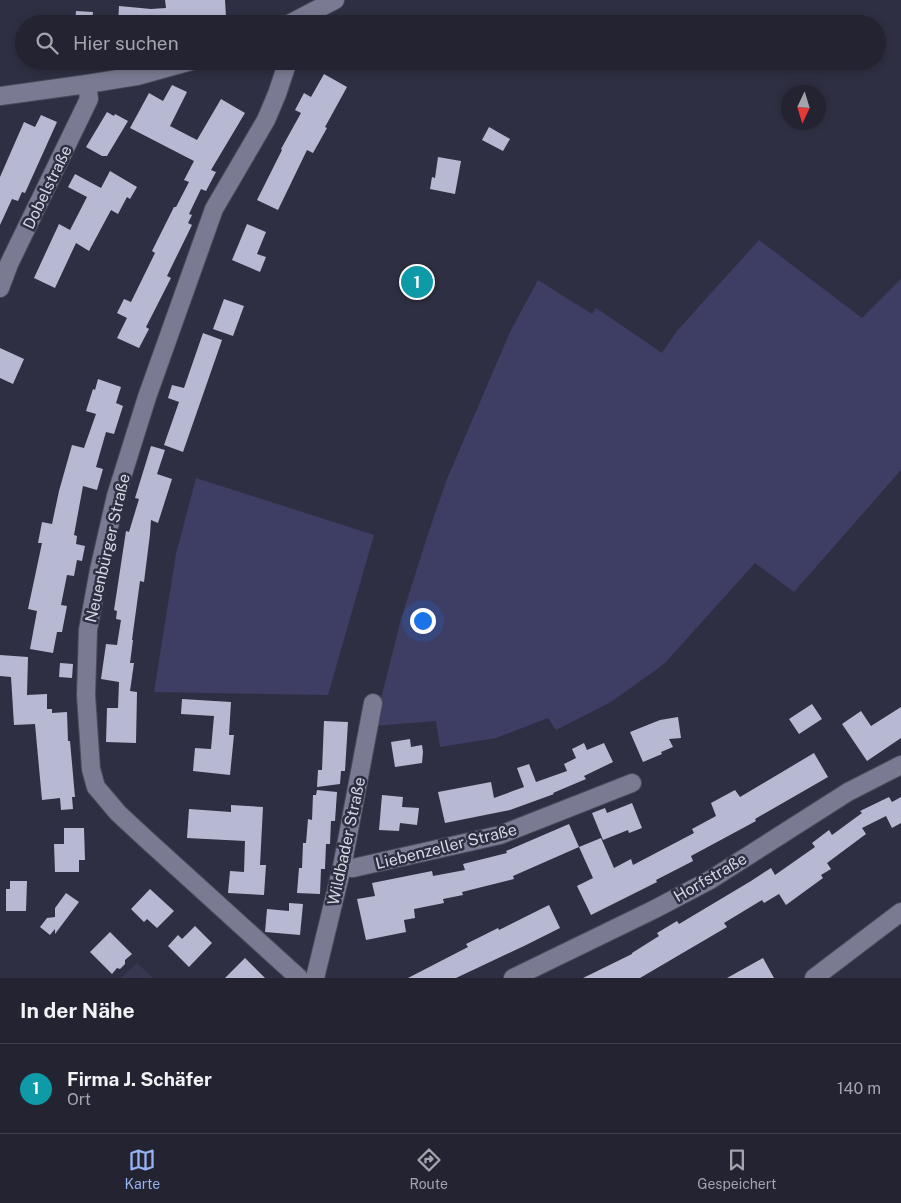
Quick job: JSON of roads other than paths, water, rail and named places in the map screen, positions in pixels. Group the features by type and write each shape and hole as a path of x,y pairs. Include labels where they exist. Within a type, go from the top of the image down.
{"street":[{"path":"306,15 335,0"},
{"path":"0,96 137,76 159,70"},
{"name":"Neuenbürger Straße","path":"285,70 266,120 214,209 147,398 119,487 99,570 88,630 86,695 90,769 96,788 118,813 299,978"},
{"name":"Dobelstraße","path":"0,288 5,263 89,99 87,84"},
{"name":"Wildbader Straße","path":"315,978 342,867 373,703"},
{"name":"Horfstraße","path":"513,978 710,880 848,792 901,765"},
{"name":"Liebenzeller Straße","path":"342,867 353,868 500,835 632,783"},
{"path":"814,978 901,912"}],"place":[{"name":"Firma J. Schäfer","path":"417,282"}]}
